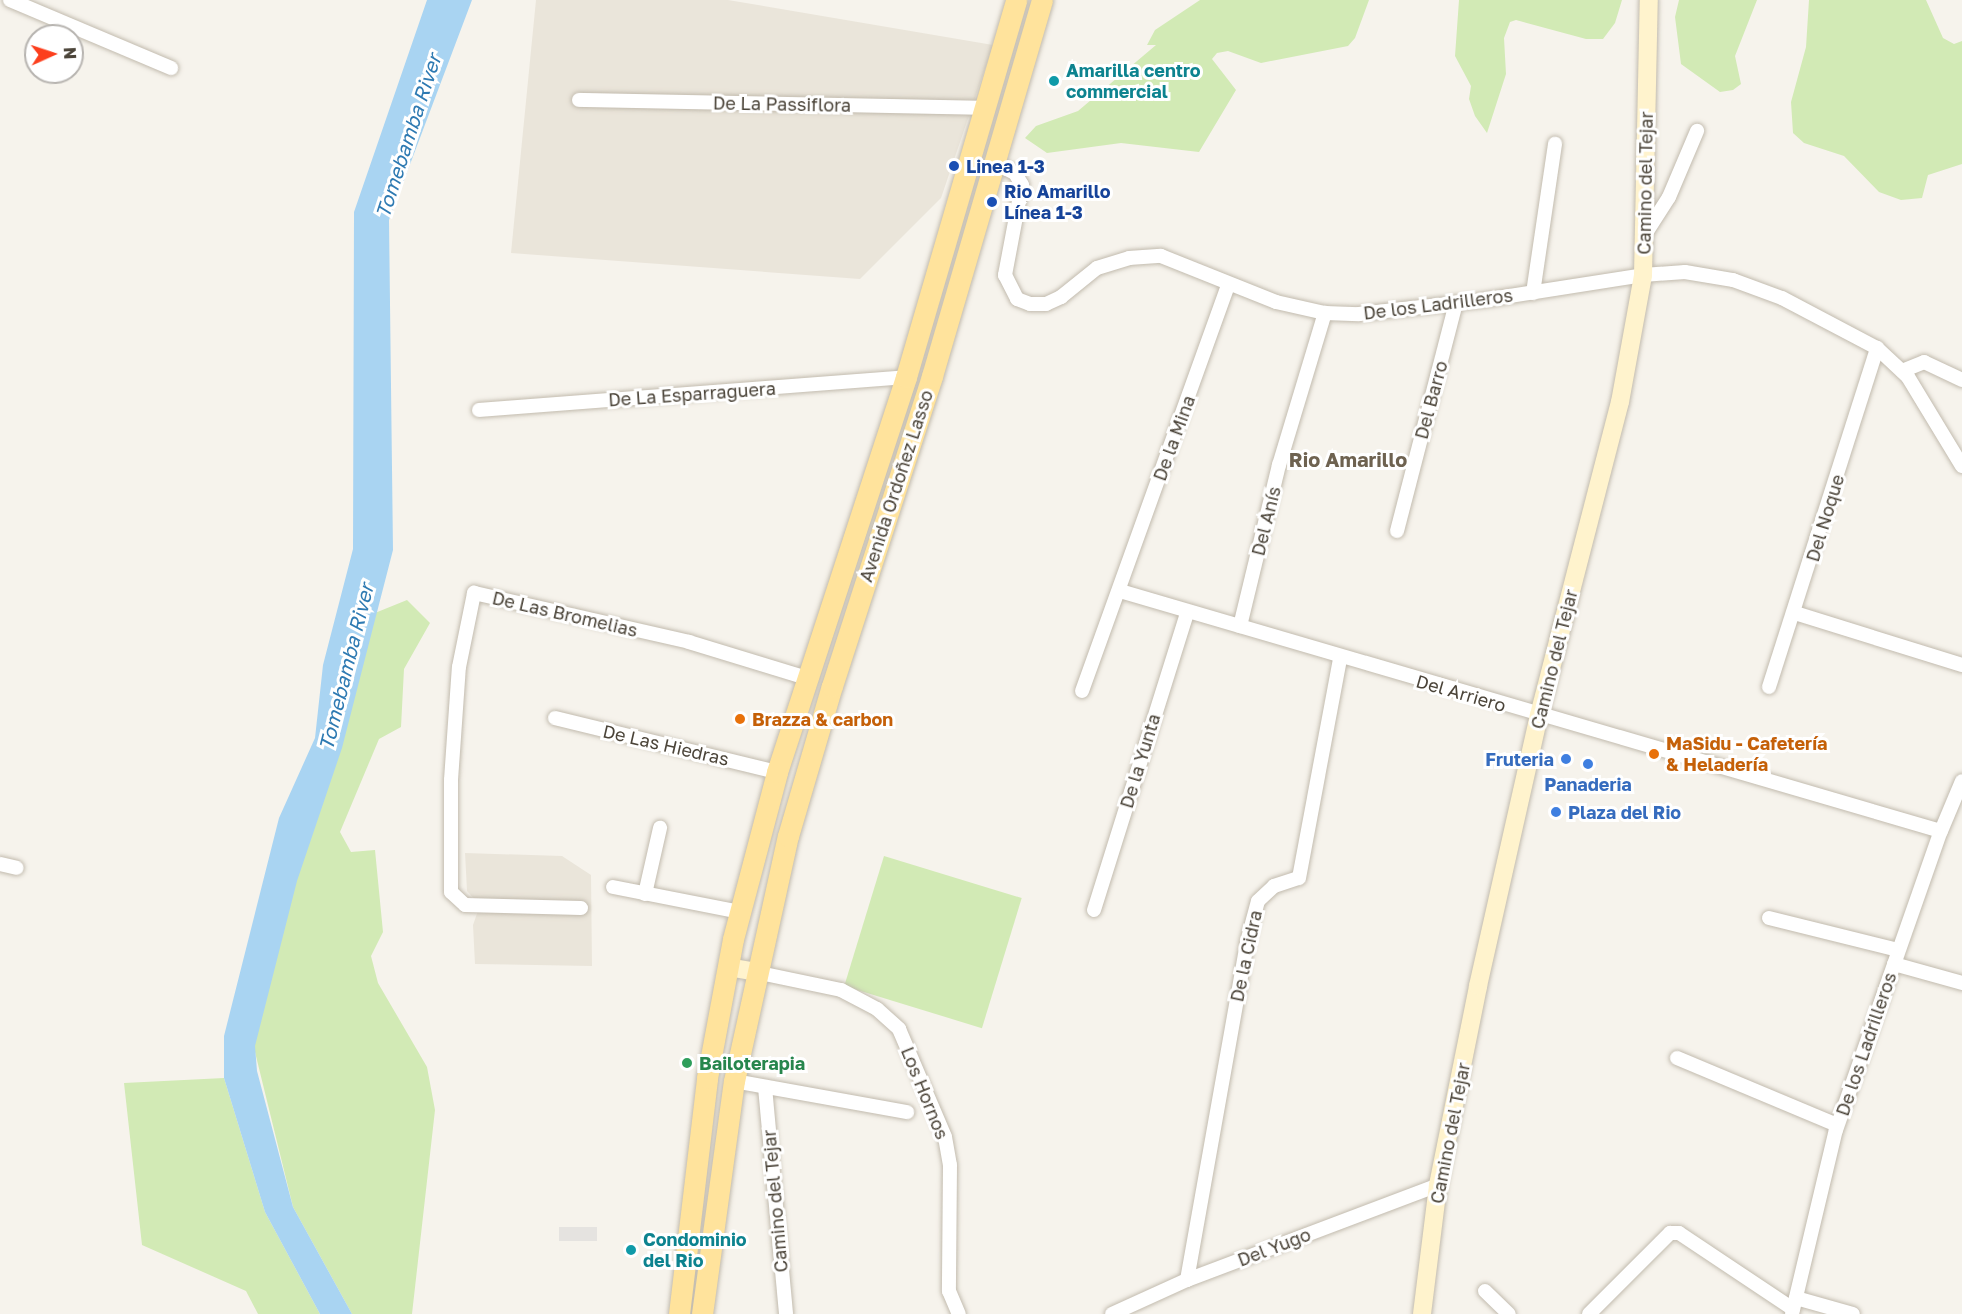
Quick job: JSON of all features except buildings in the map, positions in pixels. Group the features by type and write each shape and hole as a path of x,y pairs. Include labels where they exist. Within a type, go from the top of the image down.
{"main road":[{"name":"Avenida Ordoñez Lasso","path":"679,1314 707,1078 741,912 777,772 906,377 1016,0"},
{"name":"Avenida Ordoñez Lasso","path":"702,1314 734,1082 755,972 803,780 932,376 1042,0"}],"street":[{"path":"10,0 171,68"},
{"name":"Camino del Tejar","path":"1422,1314 1438,1185 1539,715 1620,402 1643,275 1649,0"},
{"name":"De La Passiflora","path":"579,100 985,108"},
{"path":"1644,236 1669,197 1697,131"},
{"path":"1533,293 1555,144"},
{"name":"De los Ladrilleros","path":"993,162 1015,173 1022,185 1005,264 1008,286 1017,299 1046,304 1097,268 1129,258 1161,256 1228,285 1276,302 1325,313 1359,314 1456,303 1643,275 1685,272 1733,280 1782,298 1877,348 1902,371 1937,419 1962,464"},
{"name":"De la Mina","path":"1082,691 1120,591 1228,285"},
{"name":"Del Barro","path":"1397,531 1456,303"},
{"name":"Del Anís","path":"1240,626 1279,465 1325,313"},
{"name":"Del Noque","path":"1769,687 1795,613 1877,348"},
{"path":"1902,371 1924,362 1962,380"},
{"name":"De La Esparraguera","path":"479,410 906,377"},
{"name":"Del Arriero","path":"1120,591 1186,613 1240,626 1340,658 1941,831"},
{"name":"De Las Bromelias","path":"581,908 465,905 451,892 451,780 459,668 474,593 689,642 807,678"},
{"name":"De la Yunta","path":"1094,910 1186,613"},
{"path":"1795,613 1962,665"},
{"name":"De la Cidra","path":"1187,1280 1247,942 1258,901 1274,886 1299,878 1340,658"},
{"name":"De Las Hiedras","path":"555,718 777,772"},
{"name":"De los Ladrilleros","path":"1794,1307 1837,1125 1941,831 1962,781"},
{"path":"645,894 660,828"},
{"path":"0,864 17,868"},
{"path":"613,887 741,912"},
{"path":"1769,918 1896,957 1962,983"},
{"path":"728,967 755,972"},
{"name":"Los Hornos","path":"755,972 841,990 877,1009 899,1029 945,1137 950,1165 949,1291 958,1314"},
{"path":"1677,1058 1837,1125"},
{"path":"734,1082 907,1112"},
{"name":"Camino del Tejar","path":"765,1087 786,1314"},
{"name":"Del Yugo","path":"1113,1314 1187,1280 1438,1185"},
{"path":"1589,1314 1670,1233 1679,1233 1794,1307 1852,1314"},
{"path":"1485,1291 1509,1314"}],"shaded area":[{"path":"536,0 728,0 993,45 941,198 860,279 511,253"},
{"path":"465,853 562,856 591,875 592,966 475,964 473,925 480,905 467,891"},
{"path":"559,1227 597,1227 597,1241 559,1241"}],"green space":[{"path":"1200,0 1369,0 1355,38 1348,46 1261,63 1228,51 1217,53 1212,59 1236,90 1199,152 1121,143 1047,153 1025,138 1036,126 1078,111 1156,45 1147,45 1155,30"},
{"path":"1459,0 1622,0 1615,23 1603,39 1586,39 1516,20 1510,22 1504,38 1506,74 1487,133 1475,116 1469,99 1471,86 1455,56"},
{"path":"1679,0 1757,0 1735,56 1741,84 1733,90 1720,92 1681,64 1675,17"},
{"path":"1809,0 1926,0 1943,38 1954,44 1962,41 1962,164 1928,175 1922,198 1901,200 1879,192 1844,156 1804,143 1793,133 1791,102 1806,47"},
{"path":"407,600 430,623 404,669 401,727 379,739 340,832 351,852 375,850 383,932 371,956 378,983 427,1067 435,1110 412,1314 352,1314 293,1207 254,1048 291,875 370,615"},
{"path":"884,856 1022,898 982,1028 844,986"},
{"path":"224,1078 265,1212 320,1314 258,1314 246,1291 142,1245 124,1083"}],"water":[{"name":"Tomebamba River","path":"427,0 472,0 389,220 393,550 342,748 297,881 255,1046 257,1071 293,1207 352,1314 320,1314 265,1212 224,1078 224,1036 279,818 315,738 323,665 353,549 354,212"}],"place":[{"name":"Amarilla centro commercial","path":"1054,81"},
{"name":"Linea 1-3","path":"954,166"},
{"name":"Rio Amarillo Línea 1-3","path":"992,202"},
{"name":"Brazza & carbon","path":"740,719"},
{"name":"MaSidu - Cafetería & Heladería","path":"1654,754"},
{"name":"Fruteria","path":"1566,759"},
{"name":"Panaderia","path":"1588,764"},
{"name":"Plaza del Rio","path":"1556,812"},
{"name":"Bailoterapia","path":"687,1063"},
{"name":"Condominio del Rio","path":"631,1250"}],"district":[{"name":"Rio Amarillo","path":"1348,459"}]}
